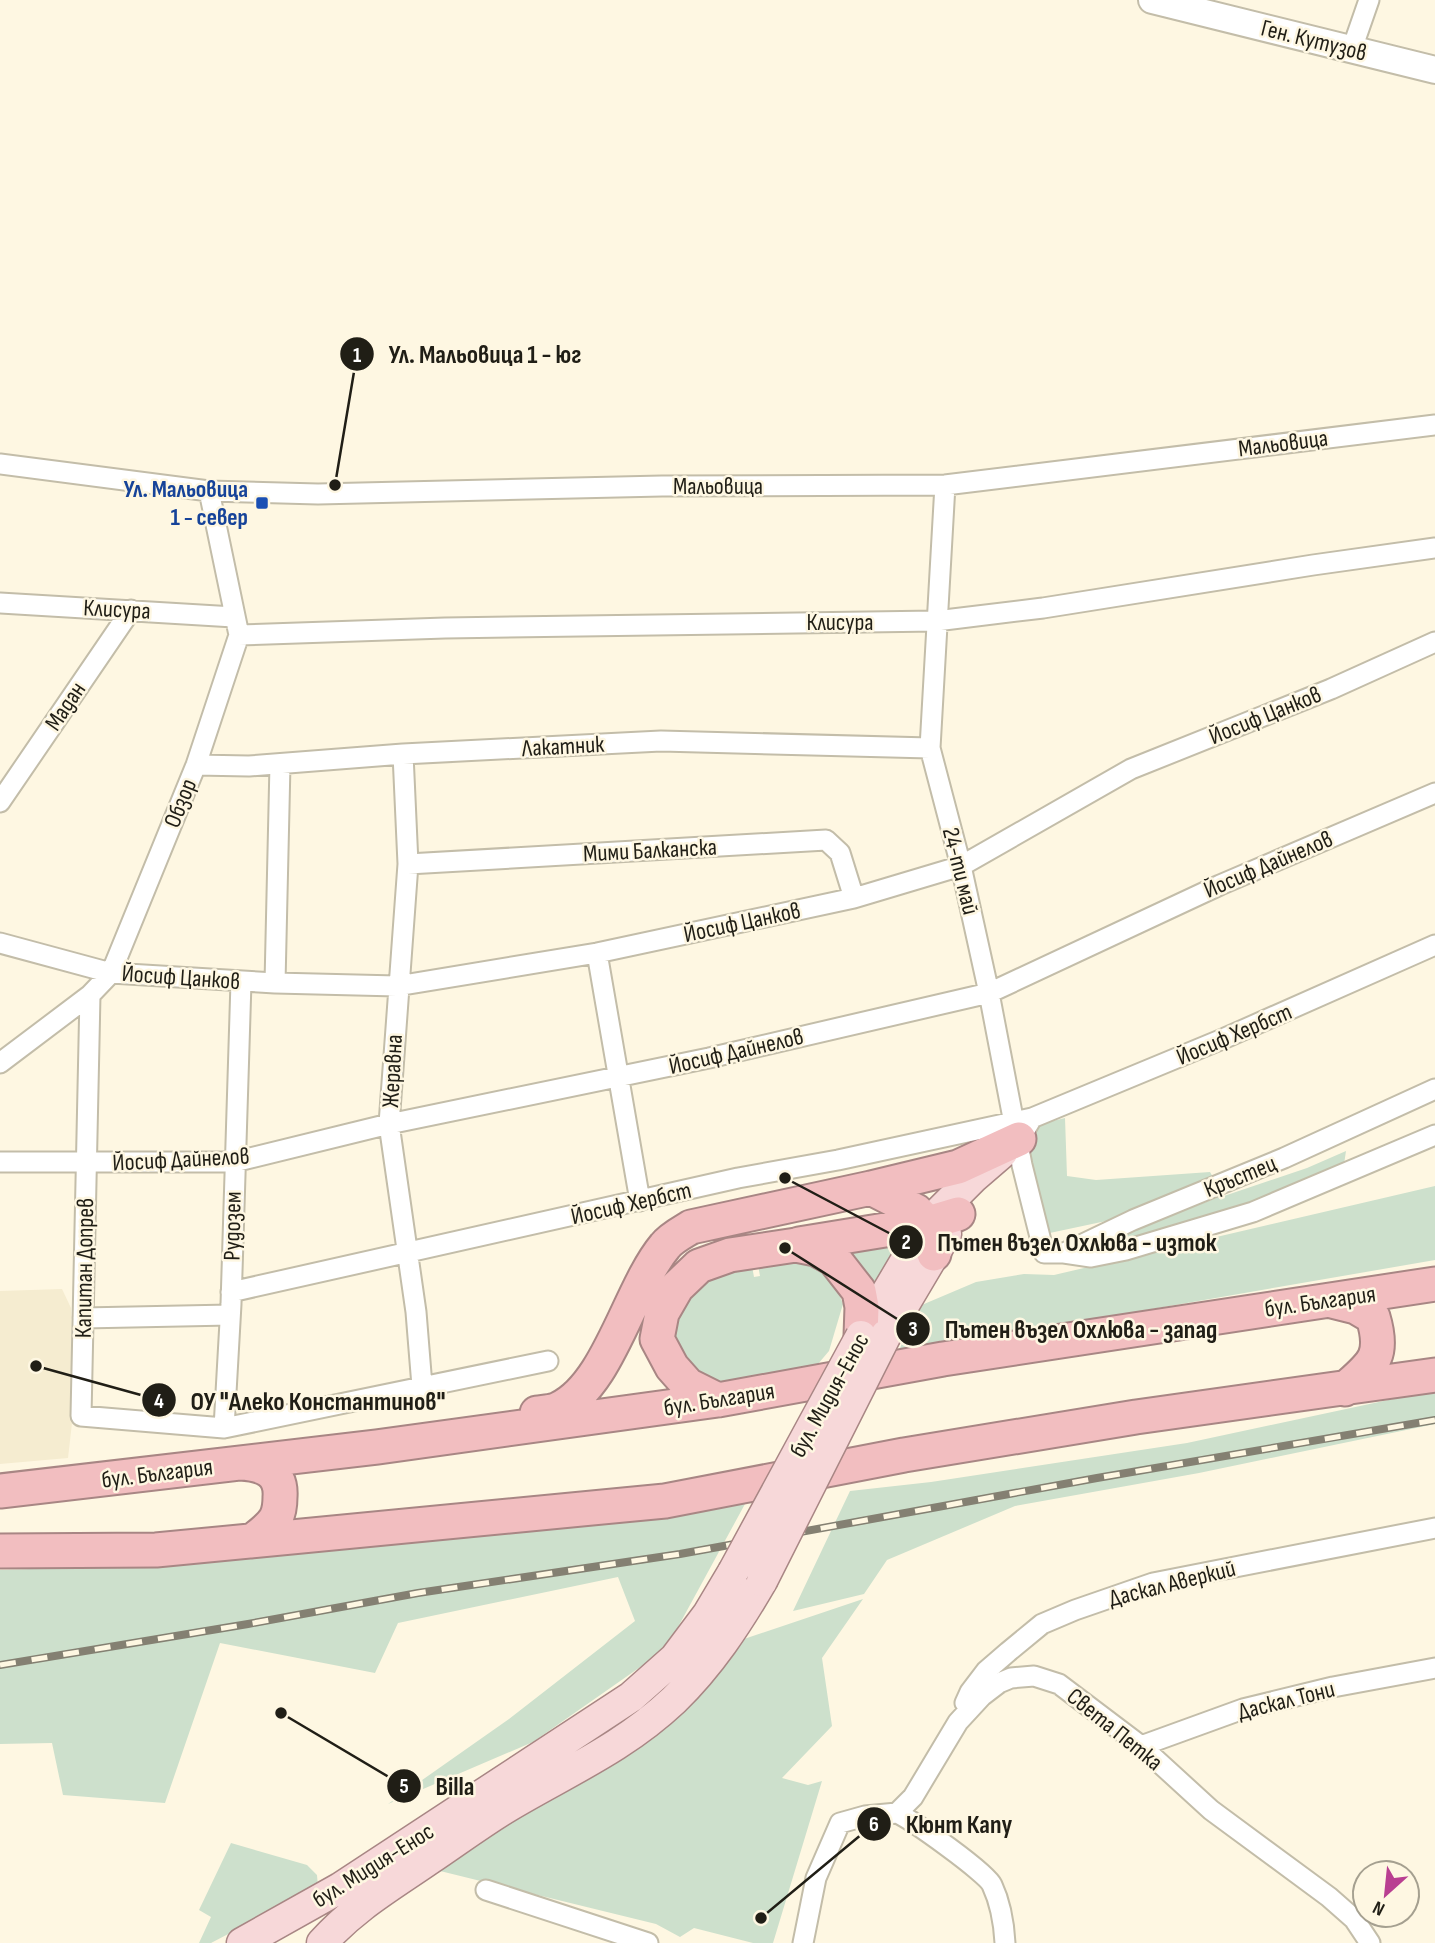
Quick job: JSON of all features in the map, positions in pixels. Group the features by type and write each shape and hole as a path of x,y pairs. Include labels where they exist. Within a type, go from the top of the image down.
{"highway":[{"path":"377,1447 444,1428 557,1409 579,1395 603,1361 642,1280 666,1244 691,1227 958,1167 1022,1127"},
{"path":"870,1188 916,1211 940,1230"},
{"path":"776,1248 940,1230"},
{"path":"718,1401 688,1385 672,1367 657,1339 662,1313 677,1287 699,1266 730,1255 796,1245 816,1249 834,1259 859,1292 874,1336"},
{"path":"1400,1379 1388,1359 1387,1342 1394,1321 1406,1304 1431,1285"},
{"name":"бул. България","path":"0,1491 377,1447 718,1401 943,1359 1431,1285"},
{"path":"1327,1300 1356,1307 1373,1317 1379,1337 1378,1350 1370,1367 1345,1389"},
{"path":"0,1551 156,1550 665,1501 932,1450 1136,1417 1435,1375"},
{"path":"307,1454 297,1465 290,1489 293,1510 303,1526 316,1535"},
{"path":"239,1463 257,1464 268,1469 276,1476 281,1489 277,1516 268,1529 252,1541"}],"main road":[{"name":"бул. Мидия-Енос","path":"243,1943 340,1888 631,1697 675,1658 708,1614 874,1336 973,1178 1022,1127"},
{"name":"бул. Мидия-Енос","path":"322,1943 338,1924 377,1893 509,1806 602,1755 663,1709 701,1671 735,1627 762,1581 874,1336"}],"street":[{"name":"Ген. Кутузов","path":"1152,0 1204,6 1435,70"},
{"path":"1352,49 1369,0"},
{"name":"Мальовица","path":"0,464 209,491 318,494 662,486 945,485 1435,425"},
{"name":"24-ти май","path":"945,485 930,748 961,866 1022,1127 1022,1165 1044,1253"},
{"name":"Обзор","path":"0,1063 90,995 111,973 196,765 237,626 209,491"},
{"name":"Клисура","path":"0,603 131,610 237,626 445,628 936,621 1043,608 1435,548"},
{"name":"Мадан","path":"0,802 131,610"},
{"name":"Йосиф Цанков","path":"0,943 111,973 275,984 397,986 597,953 854,898 961,866 1131,769 1331,689 1435,642"},
{"name":"Лакатник","path":"196,765 280,764 403,754 661,741 930,748"},
{"name":"Жеравна","path":"403,754 408,864 389,1124 416,1312 422,1386"},
{"path":"275,984 280,764"},
{"name":"Йосиф Дайнелов","path":"0,1163 234,1161 389,1124 621,1077 989,993 1220,885 1435,793"},
{"name":"Мими Балканска","path":"408,864 826,840 840,853 854,898"},
{"name":"Йосиф Хербст","path":"231,1292 738,1178 1022,1127 1435,945"},
{"path":"597,953 621,1077 640,1201"},
{"name":"Рудозем","path":"224,1428 242,982"},
{"name":"Капитан Допрев","path":"90,995 82,1416 224,1428"},
{"name":"Кръстец","path":"1044,1253 1064,1253 1133,1220 1284,1158 1435,1089"},
{"path":"1064,1253 1091,1257 1126,1250 1252,1212 1435,1135"},
{"path":"83,1318 230,1315"},
{"path":"224,1428 548,1361"},
{"name":"Даскал Аверкий","path":"958,1722 970,1692 986,1671 1042,1624 1075,1610 1153,1583 1435,1528"},
{"name":"Даскал Тони","path":"1141,1746 1243,1709 1334,1687 1435,1668"},
{"name":"Света Петка","path":"897,1813 913,1797 958,1722 982,1696 1010,1678 1034,1676 1059,1684 1141,1746 1211,1810 1329,1896 1354,1919 1370,1943"},
{"path":"803,1943 816,1878 840,1823 865,1816 897,1813 914,1821 992,1882 1004,1925 1005,1943"},
{"path":"486,1890 648,1943"}],"shaded area":[{"path":"62,1289 71,1308 72,1423 68,1458 0,1464 0,1291"}],"green space":[{"path":"1065,1118 1067,1176 1096,1180 1210,1172 1224,1196 1307,1168 1346,1151 1343,1171 1236,1215 1085,1253 1110,1239 1219,1197 1045,1234 1027,1138 1036,1125"},
{"path":"1435,1186 1435,1260 898,1353 917,1307 976,1282 1024,1274 1054,1275"},
{"path":"904,1238 869,1299 837,1253"},
{"path":"795,1258 825,1272 837,1288 843,1304 829,1351 812,1371 728,1385 701,1377 673,1344 679,1316 693,1288 711,1273 752,1266 754,1277 760,1276 758,1265"},
{"path":"1435,1390 1435,1424 1199,1473 1015,1506 887,1560 864,1594 793,1611 850,1491 931,1482 1187,1443"},
{"path":"745,1504 666,1649 533,1742 388,1804 509,1719 635,1621 618,1577 398,1623 375,1673 220,1643 165,1803 63,1795 52,1743 0,1744 0,1570 91,1567"},
{"path":"863,1599 822,1658 832,1726 782,1778 808,1785 822,1781 773,1943 753,1943 694,1928 680,1937 656,1924 432,1869 685,1704 744,1639"},
{"path":"231,1843 307,1865 317,1875 318,1887 211,1943 199,1943 211,1917 199,1910"}],"railway":[{"path":"0,1665 418,1593 680,1554 1435,1420"}],"place":[{"name":"Ул. Мальовица 1 - юг","path":"335,485"},
{"name":"Ул. Мальовица 1 - север","path":"262,503"},
{"name":"Пътен възел Охлюва - изток","path":"785,1178"},
{"name":"Пътен възел Охлюва - запад","path":"785,1248"},
{"name":"ОУ \"Алеко Константинов\"","path":"36,1366"},
{"name":"Billa","path":"281,1713"},
{"name":"Кюнт Капу","path":"761,1918"}]}
